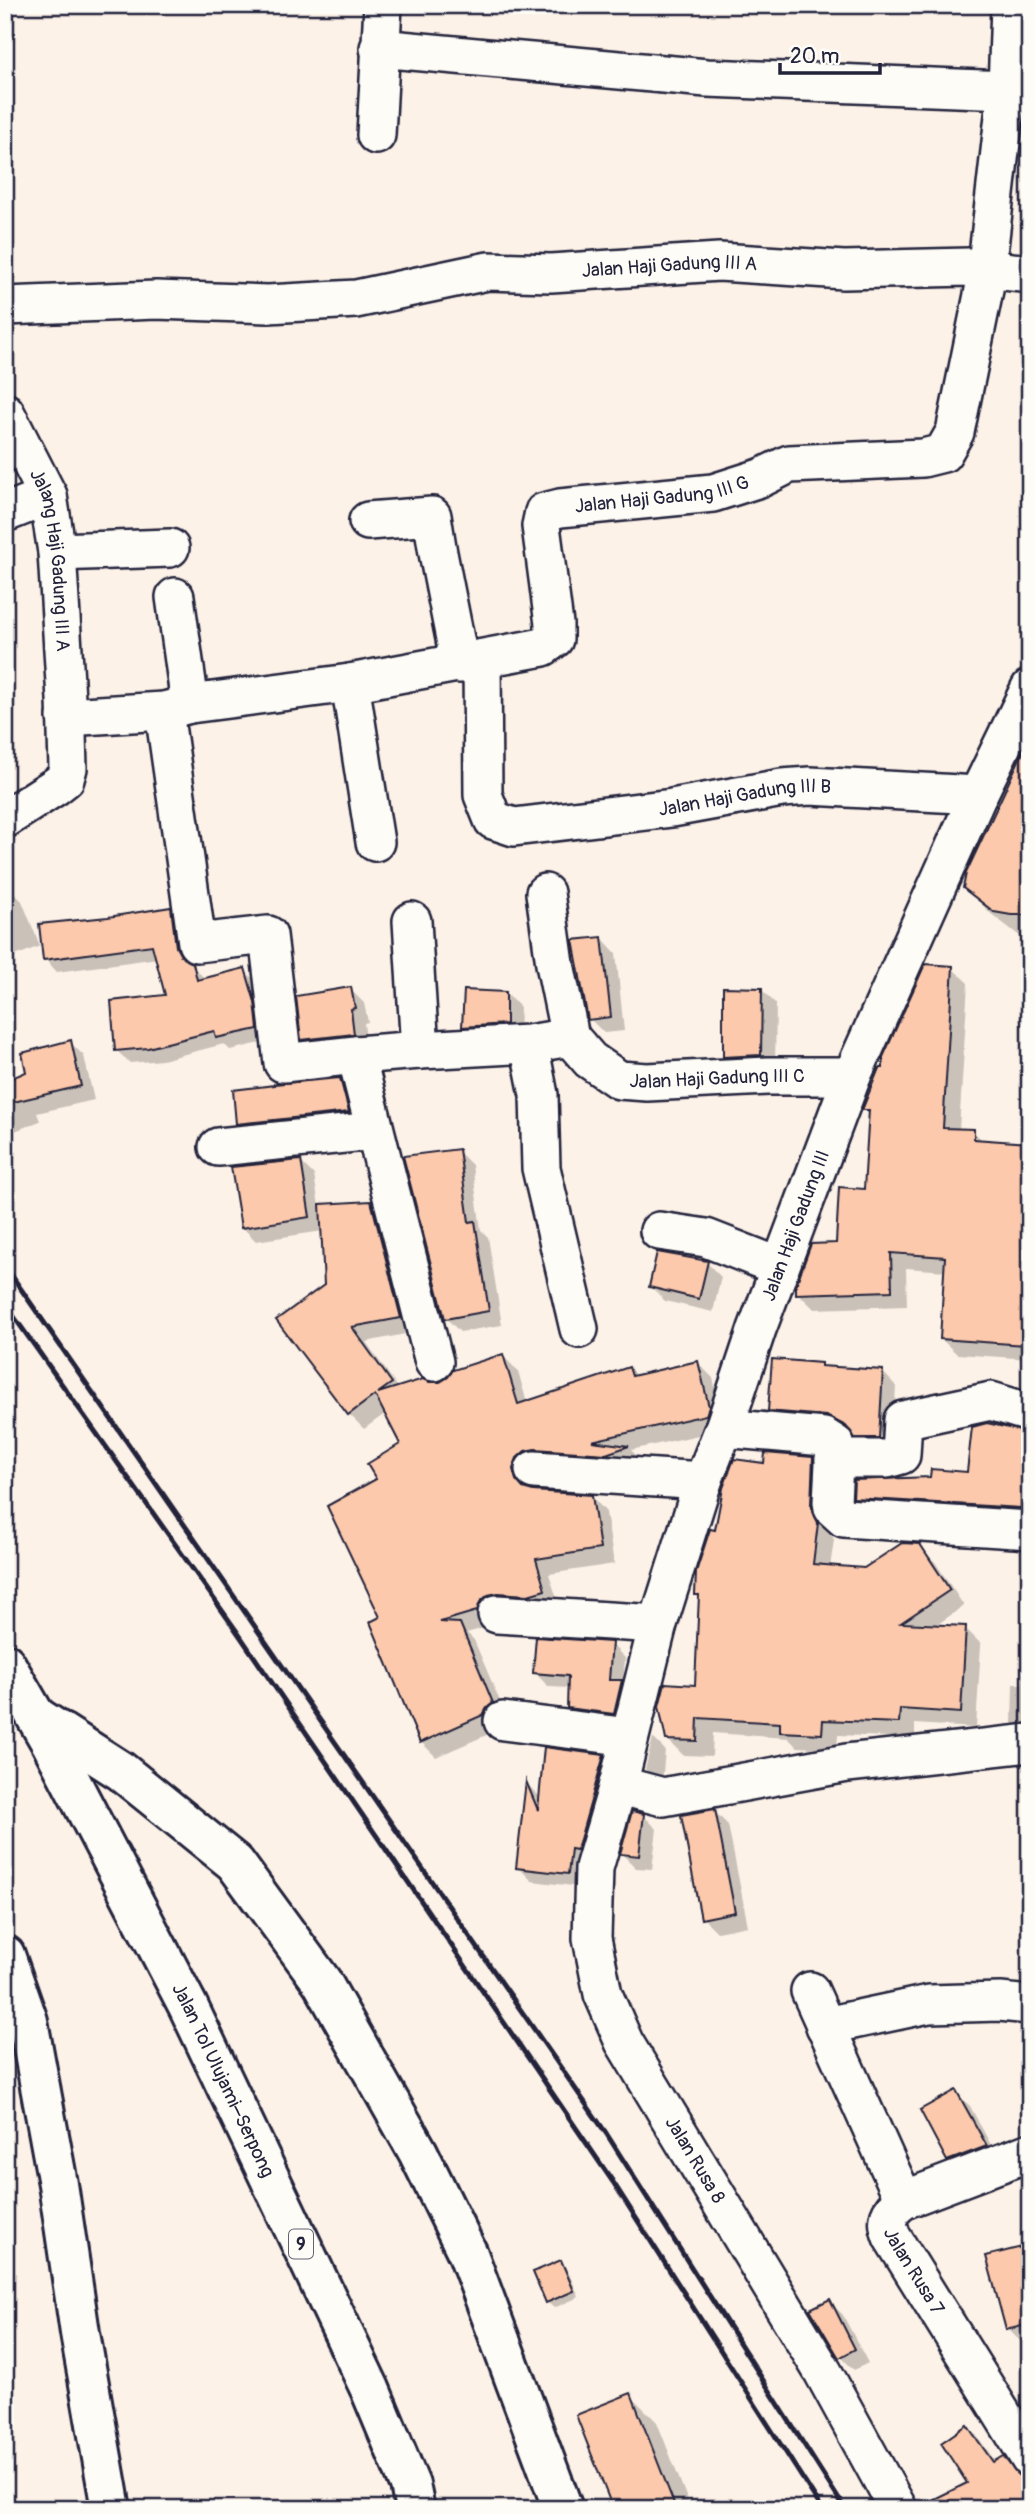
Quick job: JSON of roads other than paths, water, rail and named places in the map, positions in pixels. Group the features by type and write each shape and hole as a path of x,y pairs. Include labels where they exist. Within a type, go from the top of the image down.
{"highway":[{"name":"Jalan Tol Ulujami–Serpong","path":"5,1663 37,1717 205,2042 370,2389 410,2485 415,2509"},
{"path":"37,1717 121,1771 234,1863 322,1982 418,2152 468,2254 563,2509"},
{"path":"5,1955 28,2021 58,2184 80,2333 111,2509"}],"street":[{"path":"376,135 383,5"},
{"name":"Jalan Haji Gadung III G","path":"66,717 177,707 350,683 542,647 554,639 541,526 544,512 559,508 713,493 763,477 789,464 923,458 943,453 955,432 984,290 1007,90 1010,5"},
{"path":"379,48 707,78 1007,90"},
{"name":"Jalan Haji Gadung III A","path":"5,306 156,300 268,304 356,299 488,271 551,273 719,262 844,270 986,269"},
{"path":"986,269 1030,274"},
{"name":"Jalang Haji Gadung III A","path":"5,412 48,496 57,552 68,768 65,779 5,819"},
{"path":"5,513 48,496"},
{"path":"368,521 432,516 471,661"},
{"path":"57,552 170,548"},
{"path":"175,597 177,707 197,943 268,936 283,1063 356,1055 529,1044 570,1037 555,964 545,893"},
{"name":"Jalan Haji Gadung III B","path":"471,661 483,795 493,820 514,827 672,808 782,788 810,786 978,795"},
{"path":"350,683 375,842"},
{"name":"Jalan Haji Gadung III","path":"618,1785 658,1624 703,1481 780,1267 852,1076 978,795 1030,688"},
{"path":"412,920 427,1050"},
{"name":"Jalan Haji Gadung III C","path":"570,1037 590,1060 619,1080 648,1083 768,1076 852,1076"},
{"path":"529,1044 539,1096 541,1168 579,1329"},
{"path":"356,1055 434,1362"},
{"path":"218,1147 374,1130"},
{"path":"659,1231 706,1238 780,1267"},
{"path":"834,1458 887,1460 901,1455 904,1420 991,1401 1030,1413"},
{"path":"724,1428 824,1437 835,1444 832,1502 844,1518 1030,1530"},
{"path":"534,1470 703,1481"},
{"path":"497,1614 658,1624"},
{"path":"503,1721 629,1737"},
{"path":"618,1785 663,1797 847,1763 1030,1743"},
{"name":"Jalan Rusa 8","path":"618,1785 594,1868 592,1938 603,1994 624,2042 823,2372 898,2509"},
{"path":"810,1991 904,2200"},
{"path":"825,2026 929,2004 1030,2004"},
{"name":"Jalan Rusa 7","path":"1030,2152 904,2200 892,2208 887,2223 892,2237 1030,2459"}],"railway":[{"path":"5,1266 606,2133 845,2509"},
{"path":"5,1304 238,1633 613,2182 822,2509"}]}
